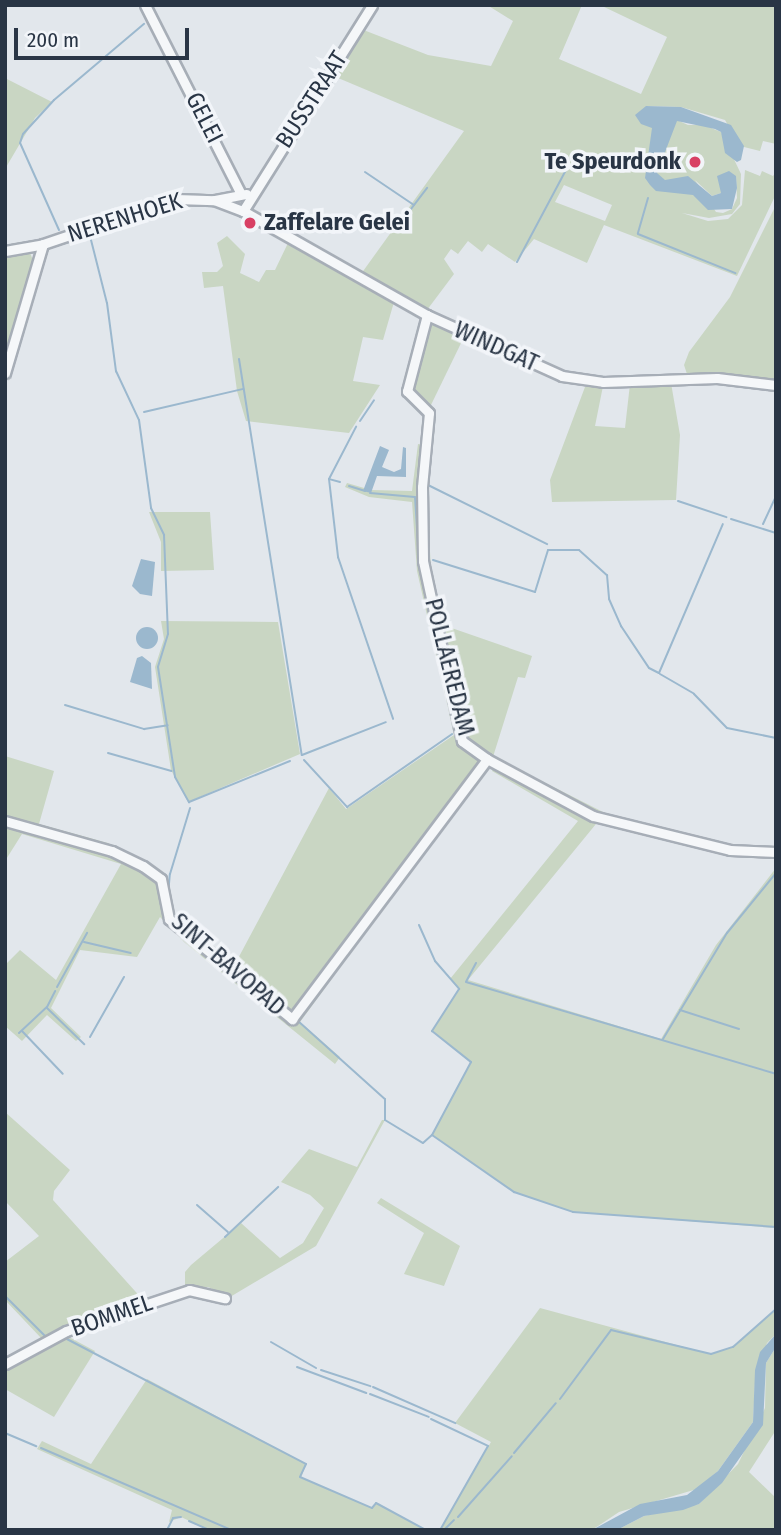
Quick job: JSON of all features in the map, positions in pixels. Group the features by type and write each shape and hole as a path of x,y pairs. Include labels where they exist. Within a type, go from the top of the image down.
{"street":[{"name":"GELEI","path":"145,5 246,194"},
{"name":"BUSSTRAAT","path":"243,211 246,194 372,5"},
{"path":"214,200 246,194"},
{"name":"NERENHOEK","path":"5,251 43,244 176,199 214,200 243,211"},
{"name":"WINDGAT","path":"243,211 427,315 493,347 580,380 717,378 776,385"},
{"path":"5,373 43,244"},
{"name":"POLLAEREDAM","path":"427,315 407,391 429,413 422,487 423,561 463,741 487,760 593,816 730,850 776,852"},
{"name":"SINT-BAVOPAD","path":"5,821 112,852 143,866 161,879 169,919 292,1019 487,760"},
{"name":"BOMMEL","path":"5,1364 66,1331 189,1290 225,1298"}],"green space":[{"path":"487,5 582,5 559,59 641,94 667,37 600,5 776,5 776,144 763,141 760,151 740,146 725,120 681,107 646,106 688,125 704,125 721,132 741,174 740,204 732,214 709,218 682,213 708,221 728,219 742,205 745,170 760,176 762,171 773,176 776,172 776,194 737,276 604,225 587,263 534,239 515,262 488,244 482,252 468,241 458,254 451,249 444,259 454,274 427,310 361,274 464,131 331,75 361,29 428,55 491,66 513,21","holes":["736,176 737,198 732,209 723,213 716,212 695,180 712,196 721,193","564,185 612,205 605,221 555,202"]},
{"path":"5,78 52,102 35,118 5,169"},
{"path":"776,205 776,381 687,374 684,365 689,352 730,297"},
{"path":"227,236 245,254 240,273 259,282 266,270 275,270 288,243 394,302 383,340 363,337 353,381 380,385 349,433 246,421 237,391 223,286 204,288 202,272 217,272 223,266 217,243"},
{"path":"30,253 33,260 5,357 5,258"},
{"path":"430,321 464,337 430,407 411,391"},
{"path":"671,383 680,435 676,500 552,502 550,480 585,387 603,386 595,426 625,428 630,384"},
{"path":"418,444 424,445 431,569 443,625 532,656 525,678 518,677 492,760 300,1022 340,1057 335,1064 184,942 160,917 137,957 80,950 51,1008 81,1037 76,1041 47,1015 22,1041 5,1026 5,965 20,950 56,980 121,864 22,834 5,861 5,756 54,771 39,824 108,843 158,869 168,884 170,912 234,966 329,788 346,809 454,735 417,571 412,502 369,497 345,487 347,483 371,490 412,491"},
{"path":"149,512 210,512 214,570 161,571 161,542"},
{"path":"161,621 278,622 300,754 188,802 171,770 155,667 164,639"},
{"path":"498,759 605,813 468,980 661,1039 716,945 776,868 776,1228 573,1212 514,1192 432,1135 471,1062 432,1031 459,990 450,979 578,821 492,771"},
{"path":"5,1112 70,1170 54,1191 53,1200 144,1301 42,1339 5,1300 5,1262 39,1236 5,1201"},
{"path":"382,1120 385,1120 316,1246 230,1297 208,1287 185,1288 185,1272 191,1265 241,1223 280,1258 303,1243 324,1208 310,1195 281,1182 309,1149 357,1167"},
{"path":"381,1198 460,1246 444,1286 404,1274 424,1233 377,1203"},
{"path":"540,1308 710,1354 733,1347 776,1309 776,1334 767,1343 755,1383 753,1422 718,1471 697,1489 619,1512 592,1530 440,1530 491,1442 455,1423"},
{"path":"67,1336 95,1351 54,1417 5,1389 5,1367"},
{"path":"776,1347 776,1430 749,1472 776,1498 776,1530 617,1530 644,1516 699,1504 738,1464 765,1408 766,1363"},
{"path":"147,1379 306,1464 301,1478 372,1508 376,1503 426,1530 209,1530 181,1517 169,1522 172,1510 37,1449 42,1441 91,1464"}],"water":[{"path":"646,106 681,107 731,125 744,146 741,160 737,162 725,153 721,132 677,121 657,173 665,180 688,176 712,196 721,193 717,176 729,171 736,176 737,188 732,209 708,210 693,195 656,191 650,185 645,178 652,128 641,124 635,115"},
{"path":"380,446 389,450 382,467 394,472 401,469 403,447 406,448 406,477 377,476 371,493 363,491"},
{"path":"141,559 155,562 152,596 140,594 132,586"},
{"path":"147,627 155,630 158,638 155,646 147,649 139,646 136,638 139,630"},
{"path":"142,656 151,663 152,689 130,682 137,658"},
{"path":"776,1334 776,1347 766,1363 763,1425 722,1483 699,1504 683,1510 644,1516 617,1530 592,1530 640,1504 687,1495 718,1471 753,1422 755,1370 760,1352"}],"waterway":[{"path":"59,230 20,143 23,134 54,100 144,24"},
{"path":"517,262 567,168"},
{"path":"365,172 414,205"},
{"path":"395,230 427,188"},
{"path":"648,198 638,234 735,273"},
{"path":"23,328 48,248 90,236 107,303 116,371 139,420 151,508 164,535 168,634 158,667 175,777 189,802 290,761"},
{"path":"239,359 302,755 386,722"},
{"path":"144,412 243,389"},
{"path":"360,421 374,400"},
{"path":"329,479 356,427"},
{"path":"340,482 329,479 338,557 393,719"},
{"path":"428,485 547,544"},
{"path":"349,486 365,491"},
{"path":"370,493 415,497 418,544"},
{"path":"763,524 776,496"},
{"path":"678,501 726,517"},
{"path":"731,519 776,533"},
{"path":"433,560 535,592 548,550 579,550 607,575 609,599 621,626 649,668 659,673 723,524"},
{"path":"660,674 694,694 727,728 776,738"},
{"path":"65,705 144,729 168,725"},
{"path":"304,760 347,807 452,734"},
{"path":"108,753 171,771"},
{"path":"168,895 170,874 190,808"},
{"path":"663,1039 727,933 776,873"},
{"path":"173,916 184,926"},
{"path":"419,925 435,961 459,989 432,1031 471,1062 432,1135"},
{"path":"57,987 87,933"},
{"path":"84,942 131,953"},
{"path":"476,963 466,982 776,1074"},
{"path":"90,1037 124,977"},
{"path":"19,1033 47,1007 55,991"},
{"path":"47,1008 84,1044"},
{"path":"680,1010 739,1029"},
{"path":"298,1021 385,1099 385,1120 423,1143 432,1135 514,1192 573,1212 776,1227"},
{"path":"22,1031 63,1074"},
{"path":"225,1237 278,1187"},
{"path":"197,1205 228,1232"},
{"path":"5,1296 45,1336"},
{"path":"560,1399 611,1330 711,1354 733,1347 776,1309"},
{"path":"63,1337 306,1464 300,1477 372,1508 376,1503 426,1530"},
{"path":"271,1342 316,1368"},
{"path":"297,1367 366,1393"},
{"path":"321,1370 370,1386"},
{"path":"373,1387 455,1423"},
{"path":"370,1394 429,1417"},
{"path":"514,1453 556,1403"},
{"path":"431,1419 488,1446 440,1530"},
{"path":"5,1433 36,1446"},
{"path":"41,1448 231,1530"},
{"path":"458,1517 512,1456"},
{"path":"167,1530 173,1518 181,1517"},
{"path":"444,1530 454,1520"},
{"path":"189,1521 209,1530"}],"place":[{"name":"Te Speurdonk","path":"695,162"},
{"name":"Zaffelare Gelei","path":"250,223"}]}
